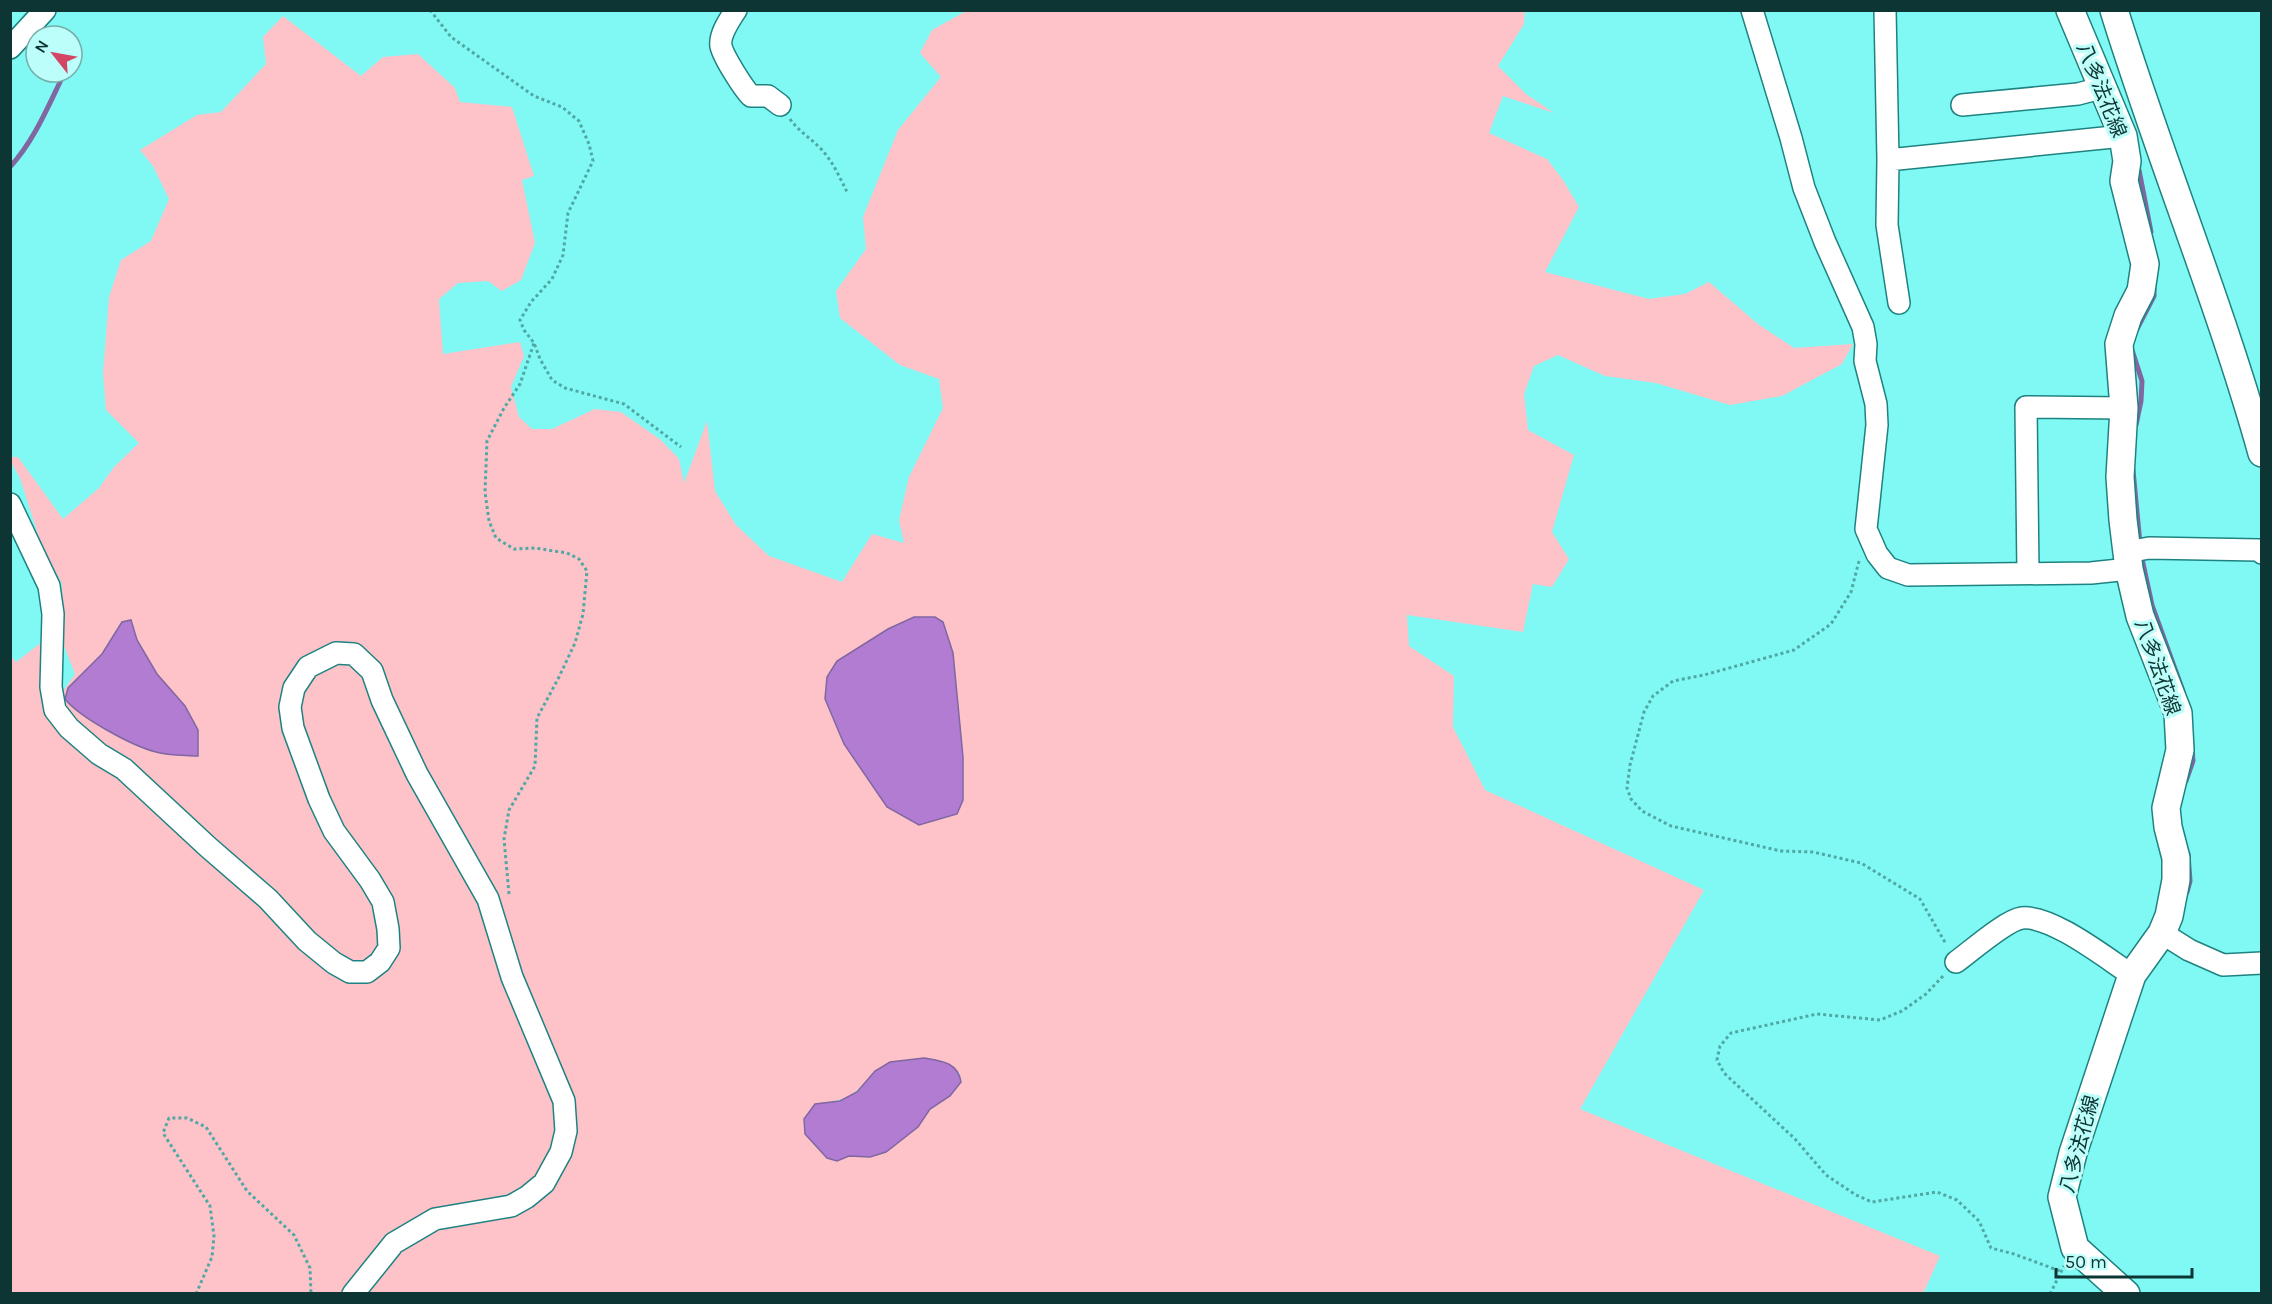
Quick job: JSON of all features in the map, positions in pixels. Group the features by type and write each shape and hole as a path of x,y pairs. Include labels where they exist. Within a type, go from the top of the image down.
{"main road":[{"name":"八多法花線","path":"2070,10 2123,136 2127,161 2124,181 2145,264 2141,291 2128,316 2119,344 2124,408 2121,477 2135,555 2140,616 2178,713 2180,750 2166,808 2168,828 2176,858 2176,880 2169,916 2162,933 2132,975 2073,1153 2062,1197 2075,1248"},
{"name":"八多法花線","path":"2114,10 2133,72 2241,378 2262,453"},
{"path":"2075,1248 2126,1293"}],"street":[{"path":"20,37 45,10"},
{"path":"736,10 721,45 744,88 751,96 768,96 780,105"},
{"path":"1752,10 1804,188 1863,327 1866,344 1865,361 1876,404 1877,425 1866,529 1877,554 1888,568 1908,575 2091,573 2135,555 2259,550 2262,553"},
{"path":"1885,10 1887,225 1899,303"},
{"path":"1962,105 2078,93 2101,88"},
{"path":"1888,160 2123,136"},
{"path":"2028,573 2026,408 2124,408"},
{"path":"10,504 49,586 53,614 51,687 55,710 69,728 99,754 124,769 208,848 268,899 307,941 334,963 350,972 367,972 380,962 389,948 383,902 334,831 319,799 293,728 290,706 294,688 308,667 336,653 354,654 372,670 382,700 417,774 488,899 512,977 564,1101 566,1131 561,1152 544,1183 527,1197 511,1206 435,1219 394,1244 353,1293"},
{"path":"1956,962 1999,930 2021,918 2044,922 2080,940 2132,975"},
{"path":"2162,933 2189,950 2223,965 2262,963"}],"path":[{"path":"430,10 451,37 534,96 562,107 579,121 589,144 592,161 568,213 563,255 552,279 531,302 520,320 552,380 565,388 624,405 681,447"},
{"path":"780,105 797,129 820,148 829,159 847,192"},
{"path":"509,894 504,839 509,810 535,766 537,718 575,643 583,614 587,571 579,559 567,553 535,548 514,549 496,538 489,521 486,492 487,441 504,408 520,384 534,343"},
{"path":"1866,529 1851,592 1831,624 1794,650 1704,675 1673,681 1653,696 1644,712 1630,765 1627,788 1631,799 1642,811 1671,826 1781,851 1813,852 1861,863 1920,898 1956,962 1926,994 1902,1011 1880,1020 1817,1014 1731,1034 1720,1046 1717,1060 1724,1073 1795,1139 1826,1175 1856,1195 1872,1202 1937,1192 1957,1200 1979,1221 1991,1248 2061,1271"},
{"path":"196,1293 212,1257 214,1236 210,1206 163,1133 169,1119 186,1118 206,1127 247,1191 294,1235 310,1269 311,1293"},
{"path":"2050,1293 2075,1248"}],"shaded area":[{"path":"968,10 1525,11 1524,24 1498,66 1526,94 1554,113 1503,96 1489,133 1547,159 1579,207 1545,272 1649,299 1685,294 1709,282 1758,324 1794,348 1853,344 1842,364 1782,396 1730,405 1656,383 1605,376 1558,355 1534,366 1524,394 1528,430 1574,455 1552,532 1569,559 1552,587 1533,584 1523,632 1407,615 1409,646 1454,676 1453,727 1485,790 1704,890 1580,1109 1940,1256 1923,1294 11,1293 10,655 16,662 42,642 40,693 47,715 75,674 64,646 62,584 41,544 11,457 18,457 63,519 99,488 114,467 139,443 106,410 103,373 109,297 121,260 151,241 169,199 153,166 140,150 197,115 221,112 266,64 263,37 283,16 361,76 383,57 418,54 455,88 460,102 512,107 534,176 522,180 535,243 521,280 502,291 488,281 458,283 439,299 443,354 520,342 524,356 511,387 519,417 532,429 552,429 595,409 621,412 661,440 679,459 684,483 707,421 715,491 736,525 769,556 842,582 872,534 904,543 899,520 909,477 943,408 939,379 900,365 840,318 836,291 866,249 863,217 898,130 941,77 920,53 932,30","holes":["914,617 953,653 963,757 963,800 837,661 888,629","131,620 137,640 157,674 185,706 198,730 197,756 123,739 103,727 68,688 102,654 122,622","875,1071 959,1072 961,1082 950,1096 930,1109 918,1127 870,1157 849,1156 837,1161 815,1104 850,1096"]},
{"path":"914,617 935,617 943,622 953,653 963,757 963,800 957,814 919,825 887,807 844,744 825,699 827,677 837,661 888,629"},
{"path":"131,620 137,640 157,674 185,706 198,730 198,756 171,755 134,744 94,722 65,699 68,688 102,654 122,622"},
{"path":"924,1058 952,1066 961,1082 950,1096 930,1109 918,1127 886,1152 870,1157 849,1156 837,1161 827,1158 805,1134 804,1119 815,1104 840,1101 857,1092 875,1071 890,1062"}],"waterway":[{"path":"10,167 33,136 59,84"},
{"path":"2139,170 2151,232"},
{"path":"2137,329 2154,296 2154,289"},
{"path":"2132,350 2142,381 2136,425"},
{"path":"2133,470 2140,544"},
{"path":"2141,554 2152,605 2183,691"},
{"path":"2186,781 2193,761 2190,720"},
{"path":"2187,892 2190,881 2188,854"}]}
